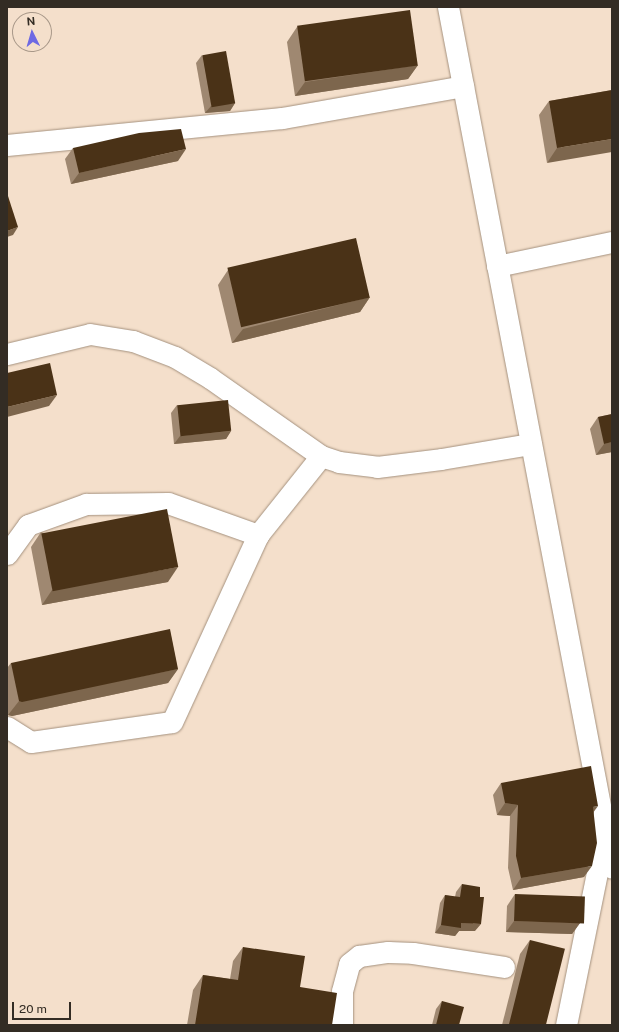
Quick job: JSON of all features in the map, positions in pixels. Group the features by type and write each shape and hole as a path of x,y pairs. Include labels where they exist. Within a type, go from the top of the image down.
{"street":[{"path":"448,7 531,444 609,833 612,868"},
{"path":"7,145 282,118 463,86"},
{"path":"497,266 612,242"},
{"path":"7,354 90,334 133,341 174,357 210,378 321,456 339,462 377,467 441,459 531,444"},
{"path":"7,727 31,742 172,722 258,535 321,456"},
{"path":"7,554 28,525 86,504 168,503 258,535"},
{"path":"566,1025 609,833"},
{"path":"342,1025 342,991 349,964 359,956 388,952 413,953 504,967"}],"building":[{"path":"410,10 418,65 305,81 297,26"},
{"path":"226,51 235,103 212,107 202,55"},
{"path":"612,90 612,139 557,148 549,101"},
{"path":"181,129 186,149 79,173 73,148 139,133"},
{"path":"7,193 18,227 7,231"},
{"path":"356,238 370,297 241,327 227,268"},
{"path":"50,363 57,395 7,407 7,373"},
{"path":"228,400 231,431 181,436 177,405"},
{"path":"612,414 612,442 604,444 598,417"},
{"path":"167,509 178,567 53,591 41,533"},
{"path":"170,629 178,669 22,702 19,701 11,663"},
{"path":"591,766 598,806 593,807 597,843 592,866 521,878 516,856 518,805 505,803 501,783"},
{"path":"462,884 480,887 480,897 484,897 481,924 461,923 461,928 441,925 445,895 460,897"},
{"path":"515,894 585,896 584,923 514,921"},
{"path":"530,940 565,949 546,1025 509,1025"},
{"path":"243,947 305,956 300,987 337,993 332,1025 195,1025 203,975 238,980"},
{"path":"442,1001 464,1007 459,1025 436,1025"}]}
